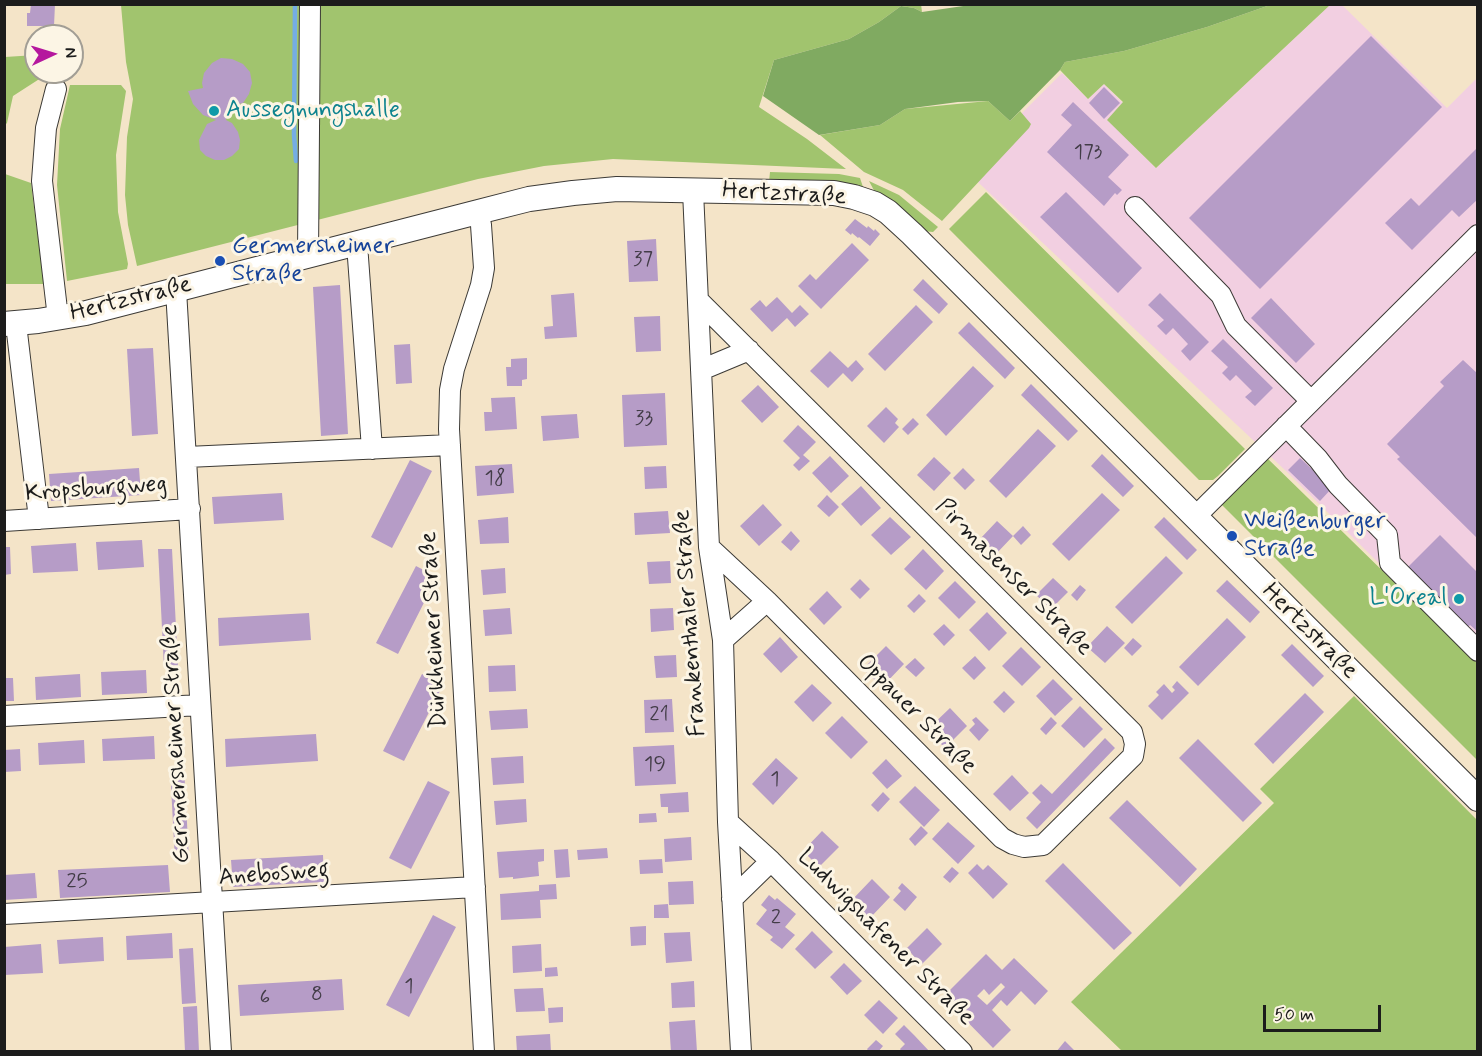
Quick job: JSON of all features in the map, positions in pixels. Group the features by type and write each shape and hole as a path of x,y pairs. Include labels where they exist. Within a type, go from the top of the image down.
{"main road":[{"name":"Hertzstraße","path":"10,324 58,318 529,199 573,192 616,189 834,193 875,204 888,212 1478,799"}],"street":[{"path":"308,256 310,4"},
{"path":"56,89 46,128 42,181 58,318"},
{"name":"Frankenthaler Straße","path":"693,191 708,547 723,640 728,822 741,1052"},
{"path":"1135,207 1221,295 1236,326 1311,401"},
{"name":"Dürkheimer Straße","path":"478,212 484,268 481,285 454,369 450,390 450,446 484,1052"},
{"path":"1195,517 1478,235"},
{"path":"357,244 372,449"},
{"name":"Germersheimer Straße","path":"176,290 188,457 221,1052"},
{"name":"Pirmasenser Straße","path":"698,300 1132,732 1135,744 1133,756 1047,842 1038,846"},
{"path":"10,324 39,519"},
{"path":"701,370 749,350"},
{"path":"1286,426 1318,459 1338,485 1387,535 1390,563 1478,651"},
{"path":"188,457 450,446"},
{"name":"Kropsburgweg","path":"4,521 190,509"},
{"name":"Oppauer Straße","path":"708,547 766,601 1002,838 1024,847 1038,846"},
{"path":"723,640 766,601"},
{"path":"4,716 200,705"},
{"name":"Ludwigshafener Straße","path":"728,822 771,861 962,1052"},
{"name":"Ludwigshafener Straße","path":"732,899 771,861"},
{"name":"Anebosweg","path":"4,914 475,888"}],"shaded area":[{"path":"1330,5 1342,5 1447,108 1477,78 1477,661 1286,471 965,170 1062,73 1088,99 1104,84 1123,103 1108,120 1156,168"}],"green space":[{"path":"921,4 922,12 901,6 849,39 774,60 759,107 846,169 613,159 544,166 478,179 137,266 128,225 125,195 127,137 133,99 126,62 121,5"},
{"path":"977,4 1270,5 1207,27 1124,51 1065,62 1010,121 988,101 958,102 905,109 880,125 819,135 763,96 774,60 849,39 901,6 922,12"},
{"path":"1270,5 1330,5 1156,168 1107,120 1123,102 1104,84 1088,99 1060,70 1065,62 1124,51 1207,27"},
{"path":"24,56 24,84 32,84 13,96 5,125 5,57"},
{"path":"70,85 121,85 126,91 116,155 118,212 128,264 127,269 67,281 57,185 60,129"},
{"path":"988,101 1010,121 1020,111 1031,124 942,221 903,190 864,172 820,135 880,125 905,109"},
{"path":"770,172 839,174 860,178 865,193 769,182"},
{"path":"5,174 31,183 44,284 5,284"},
{"path":"869,181 899,195 938,227 933,232 923,231 879,200"},
{"path":"986,192 1245,449 1218,476 1213,480 1199,480 949,229"},
{"path":"1265,456 1477,663 1477,760 1220,503"},
{"path":"1354,696 1477,820 1477,1051 1122,1051 1071,1002 1274,803 1260,789"}],"building":[{"path":"31,4 55,4 54,24 27,24 27,13 30,13"},
{"path":"1371,36 1442,107 1260,289 1189,218"},
{"name":"Aussegnungshalle","path":"221,58 232,59 243,64 250,72 252,83 243,103 229,107 226,120 232,123 238,132 239,149 224,160 215,160 200,150 199,140 207,124 216,120 203,115 193,104 188,91 203,88 204,73 212,63"},
{"path":"1104,87 1120,103 1104,119 1089,103"},
{"path":"1073,102 1129,155 1108,177 1122,190 1117,195 1115,193 1104,206 1047,152 1072,125 1061,115"},
{"path":"1478,147 1478,199 1459,217 1452,210 1412,250 1385,223 1411,198 1419,206"},
{"path":"1066,192 1142,268 1118,293 1040,217"},
{"path":"855,219 880,234 870,246 845,230"},
{"path":"656,239 658,281 629,282 627,241"},
{"path":"852,243 869,260 821,309 798,286 810,274 816,280"},
{"path":"923,279 948,304 939,314 913,290"},
{"path":"340,285 348,434 321,436 313,287"},
{"path":"574,293 577,337 545,339 544,327 553,326 551,295"},
{"path":"1160,293 1209,342 1190,361 1181,351 1188,344 1173,328 1166,335 1157,326 1164,320 1148,305"},
{"path":"777,297 792,313 800,305 809,314 795,327 787,318 772,332 750,309 760,300 766,307"},
{"path":"1271,298 1315,344 1296,363 1251,318"},
{"path":"916,305 933,322 885,371 868,354"},
{"path":"660,316 661,351 636,352 634,317"},
{"path":"969,322 1015,368 1005,379 958,333"},
{"path":"1223,339 1273,388 1255,406 1245,397 1252,391 1236,375 1230,381 1222,373 1228,367 1211,351"},
{"path":"410,344 412,383 396,384 394,345"},
{"path":"153,348 158,434 132,436 127,349"},
{"path":"830,351 848,368 856,360 864,369 852,382 843,373 828,388 810,371"},
{"path":"527,358 527,379 522,380 522,386 507,386 506,367 511,367 511,359"},
{"path":"1463,360 1478,374 1478,539 1397,459 1400,457 1387,444 1444,386 1440,382"},
{"path":"973,366 994,386 946,436 926,415"},
{"path":"1031,384 1078,431 1068,441 1021,395"},
{"path":"758,385 779,407 762,423 741,401"},
{"path":"665,393 667,445 624,447 622,395"},
{"path":"515,397 517,429 485,431 484,412 492,412 491,398"},
{"path":"886,407 898,419 895,423 899,427 884,443 867,426"},
{"path":"577,414 579,438 543,441 541,416"},
{"path":"913,418 919,424 908,435 902,429"},
{"path":"798,425 816,442 803,455 810,461 799,471 793,465 800,458 783,441"},
{"path":"1038,429 1056,446 1006,498 989,481"},
{"path":"1102,454 1134,486 1123,497 1091,466"},
{"path":"830,456 849,476 831,493 812,473"},
{"path":"934,457 951,473 934,491 917,475"},
{"path":"1300,458 1332,488 1320,501 1288,470"},
{"path":"410,460 432,471 392,548 371,537"},
{"path":"512,464 514,493 477,496 475,466"},
{"path":"666,466 667,488 645,489 644,467"},
{"path":"139,468 141,495 51,501 49,474"},
{"path":"963,468 975,480 965,490 953,478"},
{"path":"861,486 881,508 861,526 841,504"},
{"path":"282,493 284,520 214,524 212,497"},
{"path":"1102,493 1120,510 1069,561 1052,544"},
{"path":"827,495 839,507 829,517 817,506"},
{"path":"763,504 782,525 759,546 740,526"},
{"path":"668,511 670,533 635,535 634,513"},
{"path":"508,517 509,543 480,544 478,520"},
{"path":"890,517 911,537 891,555 871,535"},
{"path":"1164,517 1197,550 1187,560 1154,527"},
{"path":"997,521 1013,536 996,554 980,539"},
{"path":"1023,526 1031,535 1021,545 1013,536"},
{"path":"791,531 800,541 791,551 781,542"},
{"name":"L'Oreal","path":"1440,535 1478,573 1478,632 1470,625 1468,627 1408,567"},
{"path":"142,540 144,567 98,570 96,542"},
{"path":"76,543 78,571 33,573 31,546"},
{"path":"4,547 10,547 11,574 4,575"},
{"path":"158,549 172,549 178,667 164,668"},
{"path":"923,549 944,571 926,590 904,569"},
{"path":"1166,556 1183,573 1132,624 1115,607"},
{"path":"670,561 671,583 649,584 647,562"},
{"path":"416,566 437,577 398,654 376,643"},
{"path":"505,568 506,593 483,595 481,570"},
{"path":"1053,578 1068,592 1051,609 1036,595"},
{"path":"860,579 870,589 860,599 850,589"},
{"path":"1227,580 1260,612 1250,623 1216,591"},
{"path":"955,581 976,602 959,619 938,598"},
{"path":"1080,585 1086,590 1077,601 1071,595"},
{"path":"827,591 842,607 824,625 809,609"},
{"path":"919,594 926,601 914,613 907,606"},
{"path":"510,608 512,634 485,636 483,610"},
{"path":"673,608 674,630 651,632 650,609"},
{"path":"987,612 1007,633 989,651 969,630"},
{"path":"309,613 311,640 219,646 218,618"},
{"path":"1227,618 1246,637 1198,686 1179,667"},
{"path":"944,624 955,635 944,646 933,634"},
{"path":"1107,626 1125,643 1105,663 1087,647"},
{"path":"780,637 798,657 781,673 763,654"},
{"path":"1133,638 1142,646 1132,656 1124,648"},
{"path":"1292,644 1324,676 1313,687 1281,655"},
{"path":"886,646 904,664 882,687 863,669"},
{"path":"1021,647 1041,667 1022,686 1002,666"},
{"path":"676,655 677,677 656,678 654,656"},
{"path":"975,656 986,668 974,680 962,668"},
{"path":"915,658 925,668 916,677 905,667"},
{"path":"515,665 516,691 489,692 488,666"},
{"path":"146,670 147,693 102,695 101,672"},
{"path":"80,674 81,697 36,700 35,677"},
{"path":"422,674 443,685 404,761 383,751"},
{"path":"4,678 13,678 14,701 4,701"},
{"path":"1053,679 1073,699 1055,716 1036,696"},
{"path":"1177,681 1189,693 1162,720 1148,706 1159,695 1156,692 1164,684 1172,693 1175,690 1172,687"},
{"path":"812,684 832,703 813,722 794,702"},
{"path":"1004,691 1015,702 1004,713 993,702"},
{"path":"1305,693 1324,712 1273,764 1254,744"},
{"path":"672,699 674,732 645,733 644,700"},
{"path":"1080,706 1103,729 1084,748 1061,726"},
{"path":"950,708 967,726 945,748 927,730"},
{"path":"527,709 528,728 491,730 489,711"},
{"path":"842,716 868,742 851,759 825,733"},
{"path":"976,717 989,730 979,741 969,730 975,724 972,720"},
{"path":"1051,717 1057,723 1046,735 1040,729"},
{"path":"316,734 318,761 226,767 225,739"},
{"path":"154,736 155,759 103,761 102,739"},
{"path":"1105,738 1115,748 1037,829 1026,818 1041,802 1032,793 1041,784 1052,794"},
{"path":"1198,739 1262,803 1243,822 1179,758"},
{"path":"84,740 85,763 39,765 38,743"},
{"path":"674,745 676,784 635,786 633,747"},
{"path":"20,749 21,771 4,772 4,750"},
{"path":"523,756 524,783 493,785 491,758"},
{"path":"776,758 798,778 773,805 752,784"},
{"path":"886,759 902,776 887,789 872,773"},
{"path":"170,767 184,767 189,860 175,861"},
{"path":"1012,775 1029,793 1010,811 993,794"},
{"path":"428,781 450,792 411,869 389,858"},
{"path":"915,786 940,810 924,827 899,802"},
{"path":"688,792 689,812 668,813 668,807 661,807 660,794"},
{"path":"883,792 890,799 878,812 871,805"},
{"path":"526,799 527,822 496,825 494,801"},
{"path":"1127,800 1197,869 1180,887 1109,818"},
{"path":"656,813 657,822 639,823 639,814"},
{"path":"948,822 975,846 958,864 932,839"},
{"path":"921,826 928,833 915,846 909,839"},
{"path":"822,831 839,847 819,867 803,851"},
{"path":"691,837 692,860 665,862 664,839"},
{"path":"607,848 608,858 578,860 577,850"},
{"path":"544,849 544,861 538,862 539,876 499,878 497,852"},
{"path":"568,849 570,877 556,878 554,850"},
{"path":"323,855 324,882 233,887 231,860"},
{"path":"662,859 663,873 640,874 639,860"},
{"path":"1063,863 1132,933 1114,950 1045,881"},
{"path":"977,864 983,870 988,865 1008,884 993,899 968,873"},
{"path":"168,865 170,892 60,898 58,870"},
{"path":"952,867 959,873 950,883 943,877"},
{"path":"35,873 37,898 4,900 4,875"},
{"path":"872,879 890,897 870,918 851,901"},
{"path":"693,881 694,904 669,905 668,882"},
{"path":"902,883 917,897 905,911 893,900 901,891 898,888"},
{"path":"556,884 557,899 540,900 541,918 501,920 500,894 539,891 539,885"},
{"path":"769,895 775,900 777,898 796,914 785,927 795,935 782,949 770,940 773,937 756,924 767,910 761,905"},
{"path":"668,904 669,918 654,918 654,905"},
{"path":"433,915 456,927 409,1017 386,1005"},
{"path":"646,926 646,945 631,946 630,927"},
{"path":"927,928 942,944 921,965 907,948"},
{"path":"812,931 833,952 815,969 795,949"},
{"path":"690,932 692,961 666,963 664,933"},
{"path":"172,933 173,958 127,960 126,936"},
{"path":"103,937 104,961 59,964 57,940"},
{"path":"41,944 43,973 4,975 4,947"},
{"path":"541,944 542,971 513,973 512,946"},
{"path":"193,948 196,1003 182,1004 179,949"},
{"path":"986,954 1002,970 1014,958 1048,991 1035,1005 1021,991 1007,1006 1001,1000 992,1010 1011,1030 993,1048 943,997","holes":["1001,983 1005,987 987,1005 977,996 984,989 989,995"]},
{"path":"844,963 862,981 847,995 830,977"},
{"path":"557,967 558,976 545,977 545,968"},
{"path":"342,979 344,1010 240,1016 238,985"},
{"path":"694,981 695,1007 672,1008 671,983"},
{"path":"543,988 545,1011 516,1012 514,989"},
{"path":"879,1000 898,1018 883,1034 864,1015"},
{"path":"197,1006 199,1052 185,1052 183,1007"},
{"path":"563,1007 563,1022 549,1023 548,1008"},
{"path":"695,1020 697,1052 671,1052 669,1022"},
{"path":"904,1025 930,1052 902,1052 900,1049 905,1044 895,1034"},
{"path":"550,1034 551,1052 517,1052 516,1036"},
{"path":"876,1040 883,1046 878,1052 869,1052 867,1049"},
{"path":"1065,1041 1076,1052 1056,1052"}],"waterway":[{"path":"295,4 294,135 296,161"}],"place":[{"name":"Aussegnungshalle","path":"214,111"},
{"name":"Germersheimer Straße","path":"220,261"},
{"name":"Weißenburger Straße","path":"1232,536"},
{"name":"L'Oreal","path":"1459,599"}]}
